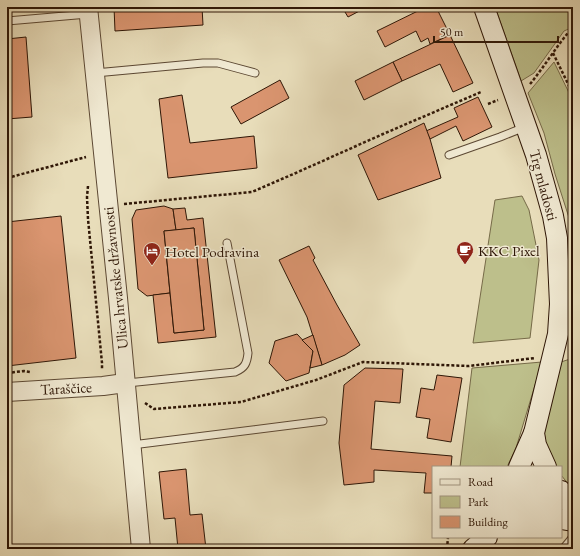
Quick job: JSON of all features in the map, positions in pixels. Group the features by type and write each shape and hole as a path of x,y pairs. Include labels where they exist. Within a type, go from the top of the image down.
{"main road":[{"name":"Trg mladosti","path":"484,7 536,155 558,238 560,304 558,334 534,433 536,445 546,466"},
{"path":"518,466 534,433"},
{"path":"562,492 573,507"},
{"path":"562,519 573,521"},
{"path":"473,549 479,538"},
{"path":"473,549 486,538"}],"street":[{"name":"Ulica hrvatske državnosti","path":"88,10 118,298 141,549"},
{"name":"Taraščice","path":"7,392 103,386 125,383"}],"lane":[{"path":"7,21 88,10"},
{"path":"95,73 203,63 218,63 255,73"},
{"path":"449,155 526,126"},
{"path":"125,383 235,372 241,370 245,365 248,353 227,243"},
{"path":"132,445 324,421"},
{"path":"564,549 573,537"}],"path":[{"path":"488,104 515,92 541,71 552,53 573,27"},
{"path":"552,53 573,94"},
{"path":"120,204 252,192 481,92"},
{"path":"7,178 89,156"},
{"path":"88,219 102,372"},
{"path":"144,403 154,409 241,402 316,380 363,362 469,366 535,358"},
{"path":"447,549 448,538"}],"green space":[{"path":"495,7 573,7 573,27 564,31 534,73 521,81"},
{"path":"554,62 573,101 573,280 571,224 544,133 528,93"},
{"path":"522,196 529,210 539,260 530,338 473,343 495,200"},
{"path":"573,358 573,490 562,476 562,466 554,466 547,450 544,432 561,362"},
{"path":"542,362 516,448 507,466 460,466 472,368"}],"building":[{"path":"114,7 202,7 203,25 115,31"},
{"path":"342,7 367,7 348,17"},
{"path":"426,7 436,7 450,35 430,44 428,38 421,42 416,31 385,47 377,31"},
{"path":"450,35 473,83 453,92 440,64 402,81 393,62"},
{"path":"26,37 32,117 7,119 7,39"},
{"path":"393,62 402,81 364,100 355,81"},
{"path":"280,80 289,98 241,124 231,107"},
{"path":"182,95 190,143 254,136 257,168 168,178 159,99"},
{"path":"478,97 492,127 463,141 456,126 430,139 426,131 458,117 454,108"},
{"path":"424,123 441,178 378,200 358,155"},
{"path":"164,206 173,209 176,230 164,231 170,293 147,296 138,289 132,219 136,210"},
{"path":"185,208 187,220 203,218 216,337 158,343 153,295 170,293 174,333 204,330 194,228 176,230 173,209"},
{"path":"61,216 76,358 7,366 7,222"},
{"path":"194,228 204,330 174,333 164,231"},
{"path":"309,246 315,258 313,260 360,345 345,355 322,365 307,317 279,260"},
{"path":"297,334 313,351 309,373 286,381 269,363 275,341"},
{"path":"313,335 322,365 310,368 313,351 302,340"},
{"path":"365,368 403,369 400,403 375,401 371,449 452,456 451,466 432,466 432,493 424,493 426,473 374,470 374,482 344,485 339,443 344,385"},
{"path":"437,375 462,378 451,442 427,438 430,419 416,417 421,388 434,390"},
{"path":"186,469 190,515 202,514 206,549 178,549 175,518 164,519 159,472"}],"place":[{"name":"KKC Pixel","path":"465,265"},
{"name":"Hotel Podravina","path":"152,266"}]}
